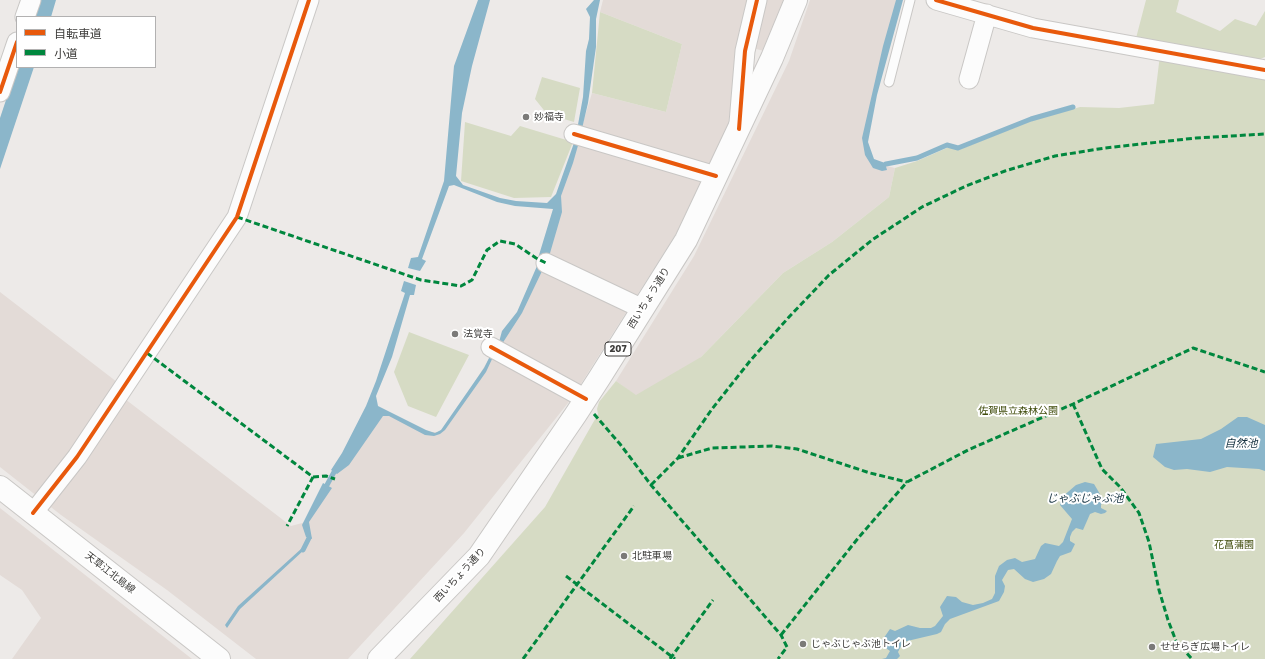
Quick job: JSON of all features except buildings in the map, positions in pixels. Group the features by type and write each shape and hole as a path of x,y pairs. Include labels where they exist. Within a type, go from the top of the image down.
{"main road":[{"name":"西いちょう通り","path":"379,659 479,556 586,399 643,309 686,240 772,58 796,0"},
{"name":"天草江北島線","path":"0,487 220,659"}],"street":[{"path":"26,16 31,0"},
{"path":"33,513 77,457 237,217 309,0"},
{"path":"739,129 745,51 757,0"},
{"path":"936,0 1034,28 1265,70"},
{"path":"970,79 986,14"},
{"path":"0,92 16,45"},
{"path":"578,135 716,176"},
{"path":"546,263 643,309"},
{"path":"496,349 586,399"}],"lane":[{"path":"889,82 910,0"}],"shaded area":[{"path":"603,0 786,0 764,51 741,45 728,126 677,232 572,398 464,533 348,659 256,659 167,590 61,515 0,467 0,292 117,382 125,399 291,526 306,522 374,407 425,432 438,432 447,426 518,313 538,271 592,93 666,112 682,44 600,12"},
{"path":"810,0 900,0 863,140 875,163 895,168 889,197 832,242 783,273 699,359 636,396 616,381 694,256 789,61"},
{"path":"0,508 192,659 12,659 41,618 22,590 0,575"}],"green space":[{"path":"1146,0 1179,0 1176,12 1220,31 1235,19 1256,26 1265,11 1265,57 1255,61 1135,42"},
{"path":"600,12 682,44 666,112 592,93"},
{"name":"佐賀県立森林公園","path":"1160,55 1265,77 1265,659 410,659 545,507 598,414 597,409 599,402 616,381 636,395 701,357 783,273 832,242 889,197 895,168 917,161 949,147 958,150 1031,121 1080,107 1119,108 1154,104"},
{"path":"542,77 580,88 574,122 547,114 535,99"},
{"path":"465,122 511,136 520,126 573,142 551,197 514,198 461,181"},
{"path":"409,332 469,355 436,417 408,406 394,372"}],"water":[{"path":"39,0 56,0 51,16 34,16"},
{"path":"478,0 490,0 472,66 462,113 456,176 463,185 500,198 516,201 547,203 556,194 575,140 579,142 561,196 562,212 548,260 539,255 553,209 515,206 497,202 454,185 449,186 422,259 426,261 420,271 408,268 411,258 418,257 444,181 454,66"},
{"path":"594,0 600,0 596,19 596,47 588,103 581,133 577,130 583,97 590,17 586,9"},
{"path":"896,0 903,0 877,95 868,142 874,159 885,163 887,170 882,171 873,168 865,155 862,138 883,46"},
{"path":"17,68 34,68 0,169 0,118"},
{"path":"537,266 543,269 522,313 502,344 499,342 502,331 517,312"},
{"path":"404,281 416,285 414,295 410,295 392,357 376,396 378,406 435,433 441,430 484,368 491,354 493,357 486,372 445,430 440,434 434,436 425,435 389,416 383,416 349,465 337,474 331,470 342,453 366,406 376,381 405,293 401,291"},
{"name":"自然池","path":"1238,417 1247,417 1265,425 1265,471 1259,469 1227,467 1210,472 1187,469 1174,470 1165,467 1153,457 1156,444 1201,439 1221,429"},
{"name":"じゃぶじゃぶ池","path":"1085,482 1094,484 1101,496 1105,499 1101,505 1101,508 1107,511 1101,514 1095,512 1090,514 1083,530 1076,528 1072,532 1070,541 1075,544 1071,552 1060,556 1051,574 1044,579 1033,582 1025,579 1014,569 1008,570 1002,580 1005,586 1004,592 999,601 950,619 945,624 941,632 937,634 903,642 898,652 900,656 897,659 882,659 886,658 890,651 883,646 881,642 890,629 895,631 908,625 920,628 931,628 935,626 943,616 940,607 947,596 956,597 962,602 973,605 992,599 995,593 995,576 999,566 1007,560 1015,558 1022,562 1035,559 1041,546 1045,543 1059,546 1063,542 1072,519 1060,505 1061,498 1076,485"},
{"path":"323,483 332,488 309,522 312,539 306,537 302,525"},
{"path":"301,549 304,550 240,609 227,628 225,625 238,606"}],"waterway":[{"path":"886,164 917,158 947,145 958,148 1031,119 1073,107"},
{"path":"327,485 334,472"},
{"path":"303,550 309,538"}],"marked path":[{"path":"651,485 678,458 712,409 750,361 829,275 872,240 922,207 966,186 1005,171 1055,156 1105,148 1196,138 1265,134"},
{"path":"237,217 421,280 461,286 472,280 487,250 500,241 515,244 546,263"},
{"path":"781,635 859,537 907,482 968,450 1073,404 1193,348 1265,372"},
{"path":"147,353 313,477 287,526"},
{"path":"1073,404 1102,469 1120,487 1139,513 1149,542 1159,590 1168,620 1176,641 1192,659"},
{"path":"594,414 620,444 651,485 781,635 787,647 778,659"},
{"path":"678,458 712,448 772,446 797,449 870,473 907,482"},
{"path":"313,477 326,476 335,479"},
{"path":"523,659 634,506"},
{"path":"566,576 675,659"},
{"path":"670,659 713,600"}],"cycle path":[{"path":"33,513 77,457 237,217 309,0"},
{"path":"739,129 745,51 757,0"},
{"path":"936,0 1033,28 1265,70"},
{"path":"0,92 16,45"},
{"path":"574,134 716,176"},
{"path":"491,347 586,399"}],"place":[{"name":"妙福寺","path":"526,117"},
{"name":"法覚寺","path":"455,334"},
{"name":"北駐車場","path":"624,556"},
{"name":"じゃぶじゃぶ池トイレ","path":"803,644"},
{"name":"せせらぎ広場トイレ","path":"1152,647"}],"park label":[{"name":"花菖蒲園","path":"1234,545"}]}
